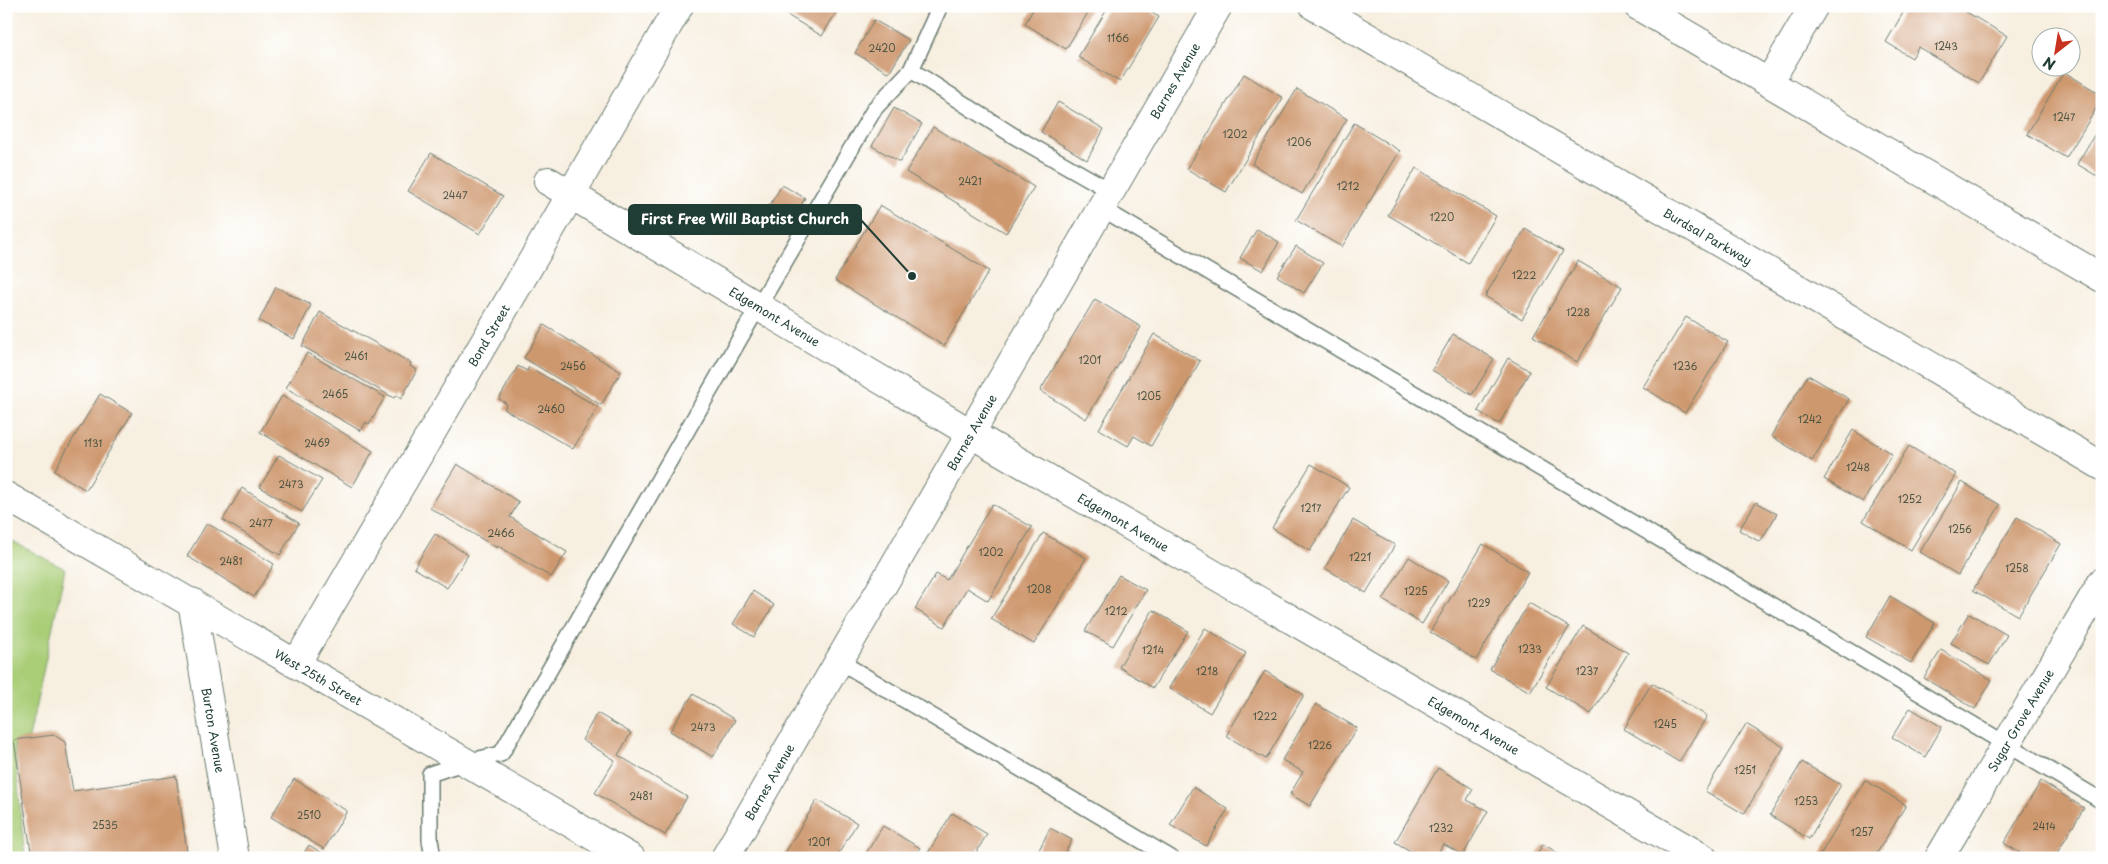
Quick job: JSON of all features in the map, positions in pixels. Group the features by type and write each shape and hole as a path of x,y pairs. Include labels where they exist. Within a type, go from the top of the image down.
{"street":[{"name":"Bond Street","path":"296,664 679,6"},
{"name":"Barnes Avenue","path":"726,858 838,661 1218,6"},
{"name":"Burdsal Parkway","path":"1314,6 1436,80 1791,284 2102,466"},
{"path":"1638,6 2102,278"},
{"path":"1769,82 1814,6"},
{"name":"Edgemont Avenue","path":"548,181 971,433 1702,858"},
{"name":"West 25th Street","path":"6,496 631,858"},
{"name":"Sugar Grove Avenue","path":"1939,858 2102,582"},
{"name":"Burton Avenue","path":"192,602 235,858"}],"lane":[{"path":"433,858 430,840 430,774 466,762 501,754 758,307 875,108 911,70 940,6"},
{"path":"911,70 1014,136 1106,199 2102,802"},
{"path":"838,661 1171,858"}],"green space":[{"path":"6,538 65,569 29,738 14,741 25,858 6,858"}],"building":[{"path":"772,6 840,6 822,36"},
{"path":"1035,6 1092,6 1066,49 1025,24"},
{"path":"1109,6 1140,6 1159,17 1120,82 1078,57"},
{"path":"1907,6 1956,6 2007,36 1979,83 1918,47 1912,58 1886,42"},
{"path":"874,20 909,40 889,73 855,53"},
{"path":"1244,74 1283,98 1226,192 1187,169"},
{"path":"2060,78 2074,78 2102,95 2102,99 2066,158 2027,134"},
{"path":"1297,89 1347,119 1302,194 1252,164"},
{"path":"1058,102 1104,129 1087,160 1041,132"},
{"path":"894,108 922,124 900,162 872,146"},
{"path":"2102,122 2102,179 2077,164"},
{"path":"1354,123 1400,151 1342,247 1296,220"},
{"path":"933,127 1034,187 1006,233 906,172"},
{"path":"431,153 503,196 480,234 408,191"},
{"path":"1416,168 1496,216 1468,263 1388,215"},
{"path":"782,185 805,198 786,232 762,218"},
{"path":"880,205 989,271 944,346 835,280"},
{"path":"1257,229 1279,242 1263,271 1240,258"},
{"path":"1525,229 1563,251 1522,319 1485,296"},
{"path":"1296,246 1323,263 1304,293 1277,276"},
{"path":"1578,261 1622,287 1577,362 1533,336"},
{"path":"276,287 311,305 294,339 259,321"},
{"path":"1095,299 1141,327 1086,419 1040,391"},
{"path":"320,312 411,363 410,366 417,370 401,399 396,395 394,398 302,346"},
{"path":"1686,317 1728,342 1685,413 1643,387"},
{"path":"544,325 621,372 601,405 524,358"},
{"path":"1154,334 1200,361 1151,446 1134,436 1128,446 1099,429"},
{"path":"1453,334 1494,359 1472,395 1432,370"},
{"path":"307,353 385,397 369,424 366,422 361,431 286,388"},
{"path":"1508,358 1530,371 1499,424 1478,411"},
{"path":"518,366 527,371 529,367 598,407 573,449 504,409 507,404 499,399"},
{"path":"1808,375 1849,399 1812,461 1771,436"},
{"path":"100,394 132,413 86,490 54,471"},
{"path":"282,396 373,451 352,487 260,432"},
{"path":"1853,430 1892,454 1863,502 1824,479"},
{"path":"1909,446 1956,474 1911,550 1863,521"},
{"path":"279,455 322,480 302,512 260,487"},
{"path":"457,464 519,502 510,517 567,552 551,577 498,546 497,548 430,508"},
{"path":"1311,464 1349,487 1310,551 1272,528"},
{"path":"1962,482 2000,505 1958,575 1920,552"},
{"path":"242,488 299,523 280,555 223,520"},
{"path":"1756,502 1777,514 1760,542 1739,530"},
{"path":"992,504 1032,527 988,601 967,588 944,627 915,609 936,574 947,580"},
{"path":"2017,517 2061,544 2018,616 1973,590"},
{"path":"1353,520 1395,545 1366,593 1325,568"},
{"path":"207,523 274,564 254,597 187,556"},
{"path":"1043,533 1086,558 1034,644 991,619"},
{"path":"435,534 468,555 447,588 414,568"},
{"path":"1483,544 1528,572 1476,660 1430,632"},
{"path":"1409,557 1448,581 1422,624 1383,600"},
{"path":"1119,575 1146,590 1113,646 1085,631"},
{"path":"753,591 774,605 754,637 733,624"},
{"path":"1890,596 1935,623 1911,663 1866,637"},
{"path":"1529,603 1569,627 1530,692 1490,669"},
{"path":"1153,610 1188,631 1153,688 1119,667"},
{"path":"1969,613 2007,635 1989,665 1951,643"},
{"path":"1583,626 1628,653 1591,714 1546,687"},
{"path":"1205,628 1246,653 1210,713 1169,688"},
{"path":"1941,650 1992,680 1975,709 1924,678"},
{"path":"1265,671 1304,695 1266,759 1226,736"},
{"path":"1652,683 1707,716 1679,762 1624,729"},
{"path":"693,694 735,720 713,757 670,731"},
{"path":"1316,704 1357,728 1310,806 1290,794 1303,772 1282,760"},
{"path":"1910,708 1942,727 1925,757 1892,737"},
{"path":"597,713 631,733 618,755 687,797 665,835 595,793 615,760 582,740"},
{"path":"1746,724 1784,747 1744,814 1705,791"},
{"path":"54,735 65,742 73,791 176,776 188,858 32,858 14,740"},
{"path":"1802,762 1841,785 1809,839 1770,815"},
{"path":"1438,768 1473,789 1467,800 1488,811 1463,855 1443,844 1435,858 1422,858 1395,842"},
{"path":"294,779 347,811 324,849 271,817"},
{"path":"1865,780 1906,805 1874,858 1818,858"},
{"path":"2041,781 2084,808 2054,858 2028,858 2004,843"},
{"path":"1193,787 1228,809 1206,846 1170,825"},
{"path":"817,800 857,823 836,858 782,858"},
{"path":"952,813 987,834 973,858 925,858"},
{"path":"883,826 920,848 914,858 863,858"},
{"path":"1050,828 1072,840 1062,858 1035,858"},
{"path":"1543,844 1566,858 1535,858"},
{"path":"309,845 330,858 301,858"}],"place":[{"name":"First Free Will Baptist Church","path":"912,276"}]}
